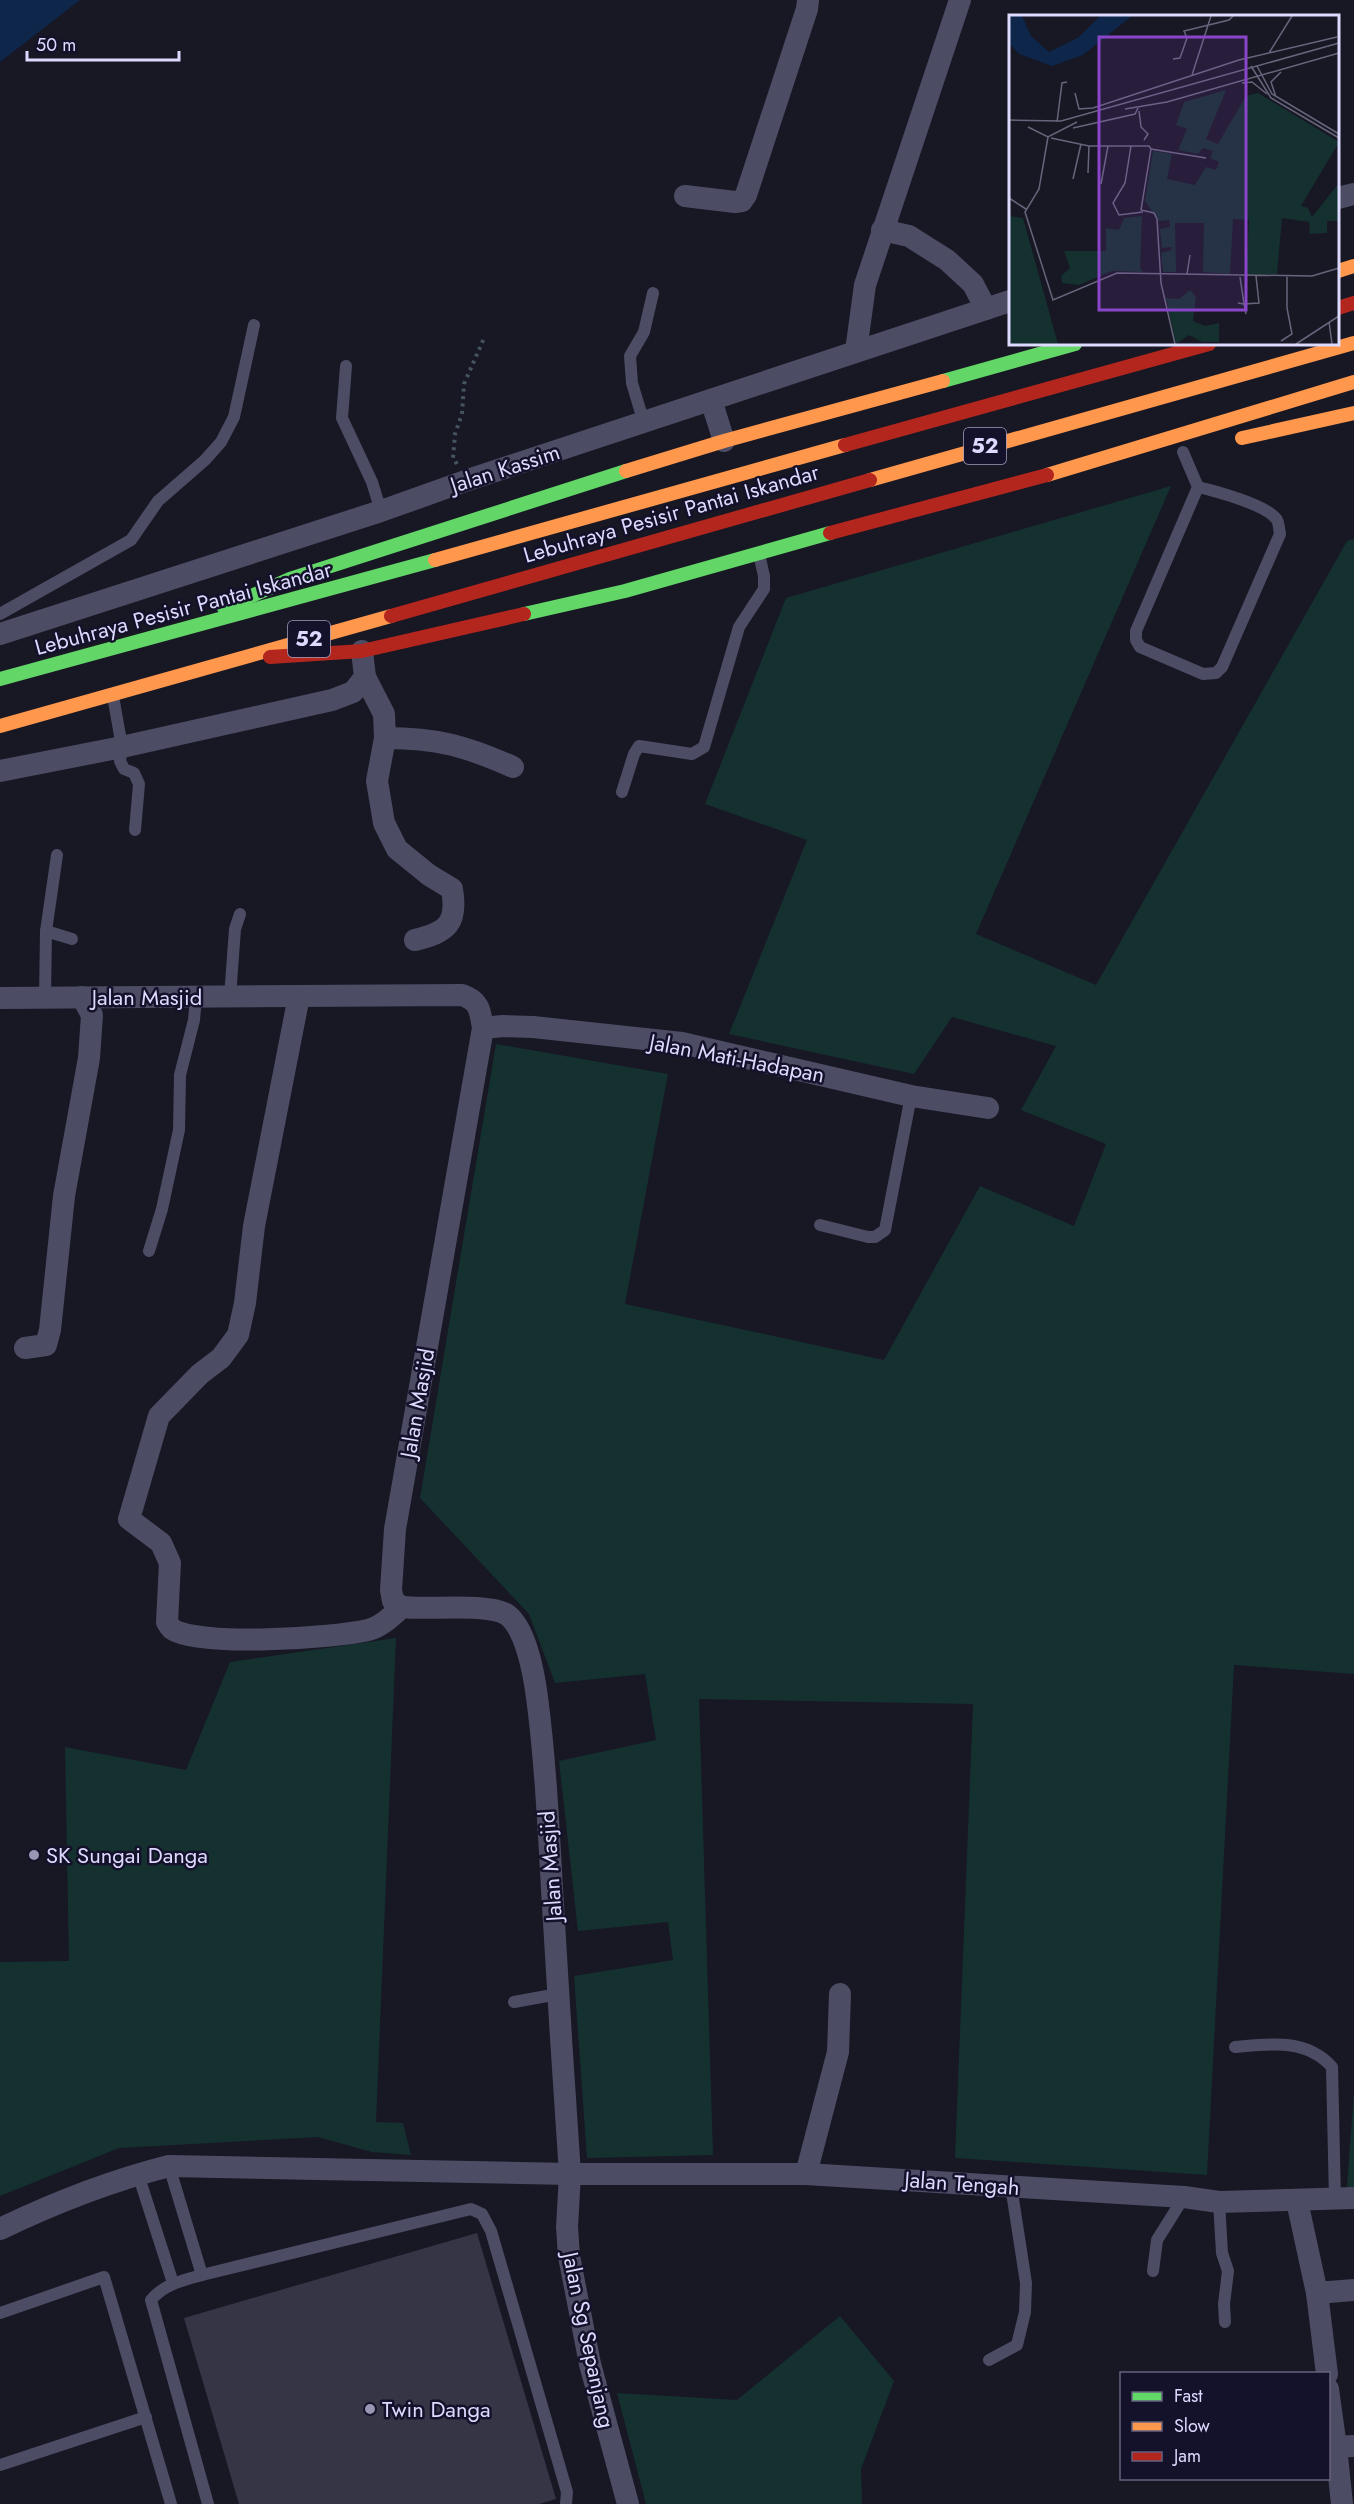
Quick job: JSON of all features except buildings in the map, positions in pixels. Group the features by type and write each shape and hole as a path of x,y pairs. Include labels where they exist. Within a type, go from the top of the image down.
{"main road":[{"path":"1339,271 1354,266"},
{"path":"1339,298 1345,303 1354,320"},
{"path":"1339,308 1354,303"},
{"name":"Lebuhraya Pesisir Pantai Iskandar","path":"0,726 1354,343"},
{"path":"161,636 290,579 498,511 724,441 1071,345"},
{"name":"Lebuhraya Pesisir Pantai Iskandar","path":"0,679 446,558 602,512 1205,345"},
{"path":"242,659 362,651 625,591 759,552 1034,479 1347,384 1354,371"},
{"path":"1227,441 1354,413"},
{"path":"1034,479 1148,459"}],"street":[{"path":"685,196 742,201 807,9 808,0"},
{"path":"856,351 865,285 960,0"},
{"path":"1339,198 1354,194"},
{"path":"882,230 909,236 947,260 972,284 986,309"},
{"name":"Jalan Kassim","path":"0,634 381,511 468,480 1009,302"},
{"path":"711,400 724,441"},
{"path":"362,651 365,677 384,714 385,738 377,781 384,823 397,849 452,890 455,907 451,922 436,934 415,940"},
{"path":"0,771 122,747 332,700 353,692 365,677"},
{"path":"385,738 413,738 452,743 513,767"},
{"name":"Jalan Masjid","path":"0,998 462,995 472,999 477,1006 483,1028 394,1529 391,1590 393,1601 402,1607 491,1609 506,1614 522,1636 537,1697 570,2174"},
{"path":"299,996 254,1226 245,1303 238,1335 221,1358 200,1374 159,1416 129,1519 161,1543 170,1563 167,1622 171,1628 185,1634 220,1638 297,1638 370,1630 383,1623 402,1607"},
{"path":"25,1348 46,1345 50,1330 64,1196 89,1058 92,1015 82,997"},
{"name":"Jalan Mati-Hadapan","path":"483,1028 533,1027 682,1043 911,1096 988,1108"},
{"path":"806,2174 838,2052 840,1994"},
{"name":"Jalan Tengah","path":"0,2229 49,2205 138,2174 169,2166 570,2174 806,2174 1184,2197 1219,2202 1345,2199"},
{"name":"Jalan Sg Sepanjang","path":"570,2174 567,2227 569,2256 590,2364 628,2504"},
{"path":"1297,2201 1317,2293 1327,2372"},
{"path":"1317,2293 1354,2290"},
{"path":"1330,2395 1339,2446 1342,2504"}],"lane":[{"path":"644,423 632,383 630,356 644,332 653,293"},
{"path":"0,614 131,540 158,501 221,442 234,417 254,325"},
{"path":"346,366 342,417 372,482 381,511"},
{"path":"1183,452 1198,487 1136,631 1136,640 1140,647 1203,674 1216,673 1222,667 1280,534 1277,519 1267,511 1222,493 1198,487"},
{"path":"622,792 634,754 639,746 692,754 704,747 740,627 764,589 759,552"},
{"path":"113,695 122,747 121,765 124,769 134,773 139,784 135,830"},
{"path":"45,998 46,931 57,855"},
{"path":"230,997 234,929 240,914"},
{"path":"46,931 72,939"},
{"path":"149,1251 162,1209 179,1130 180,1075 194,1020 196,997"},
{"path":"820,1226 868,1237 874,1237 885,1230 911,1096"},
{"path":"514,2002 558,1994"},
{"path":"1235,2047 1275,2043 1303,2047 1322,2056 1332,2067 1345,2199"},
{"path":"169,2166 202,2275"},
{"path":"138,2174 172,2283"},
{"path":"989,2360 1017,2345 1025,2312 1026,2283 1011,2186"},
{"path":"1153,2271 1157,2240 1184,2197"},
{"path":"1219,2202 1222,2253 1228,2271 1224,2304 1226,2322"},
{"path":"208,2504 151,2300 159,2291 172,2283 202,2275 471,2209 482,2214 490,2230 567,2492 566,2504"},
{"path":"0,2313 104,2277 171,2504"},
{"path":"0,2465 146,2417"}],"path":[{"path":"468,480 453,458 455,434 462,414 464,384 485,336"}],"green space":[{"path":"1171,486 976,934 1096,985 1347,541 1354,539 1354,1674 1234,1665 1207,2175 955,2158 973,1704 699,1699 713,2155 587,2158 574,1976 673,1960 668,1922 578,1931 559,1761 656,1740 645,1674 555,1683 529,1614 420,1498 496,1044 668,1074 625,1304 884,1360 980,1186 1074,1226 1106,1144 1021,1110 1056,1046 952,1017 914,1074 729,1034 807,840 705,804 786,598"},
{"path":"396,1638 376,2122 403,2123 411,2155 372,2152 318,2137 119,2148 0,2196 0,1962 69,1961 65,1747 186,1770 230,1662"},
{"path":"1354,2092 1354,2187 1347,2187"},
{"path":"840,2316 894,2381 861,2469 862,2504 646,2504 617,2393 737,2400"}],"water":[{"path":"0,0 80,0 0,62"}],"traffic: fast":[{"path":"943,381 1071,345"},
{"path":"224,608 290,579 626,471"},
{"path":"524,614 625,591 830,533"},
{"path":"0,679 435,560"}],"traffic: slow":[{"path":"1339,271 1354,266"},
{"path":"870,480 1354,343"},
{"path":"626,471 724,441 943,381"},
{"path":"1047,475 1354,382"},
{"path":"1242,438 1354,413"},
{"path":"435,560 845,445"},
{"path":"0,726 391,616"}],"traffic: jam":[{"path":"1339,308 1354,303"},
{"path":"845,445 1205,345"},
{"path":"830,533 1047,475"},
{"path":"391,616 870,480"},
{"path":"270,657 362,651 524,614"}],"place":[{"name":"SK Sungai Danga","path":"34,1855"},
{"name":"Twin Danga","path":"370,2409"}]}
